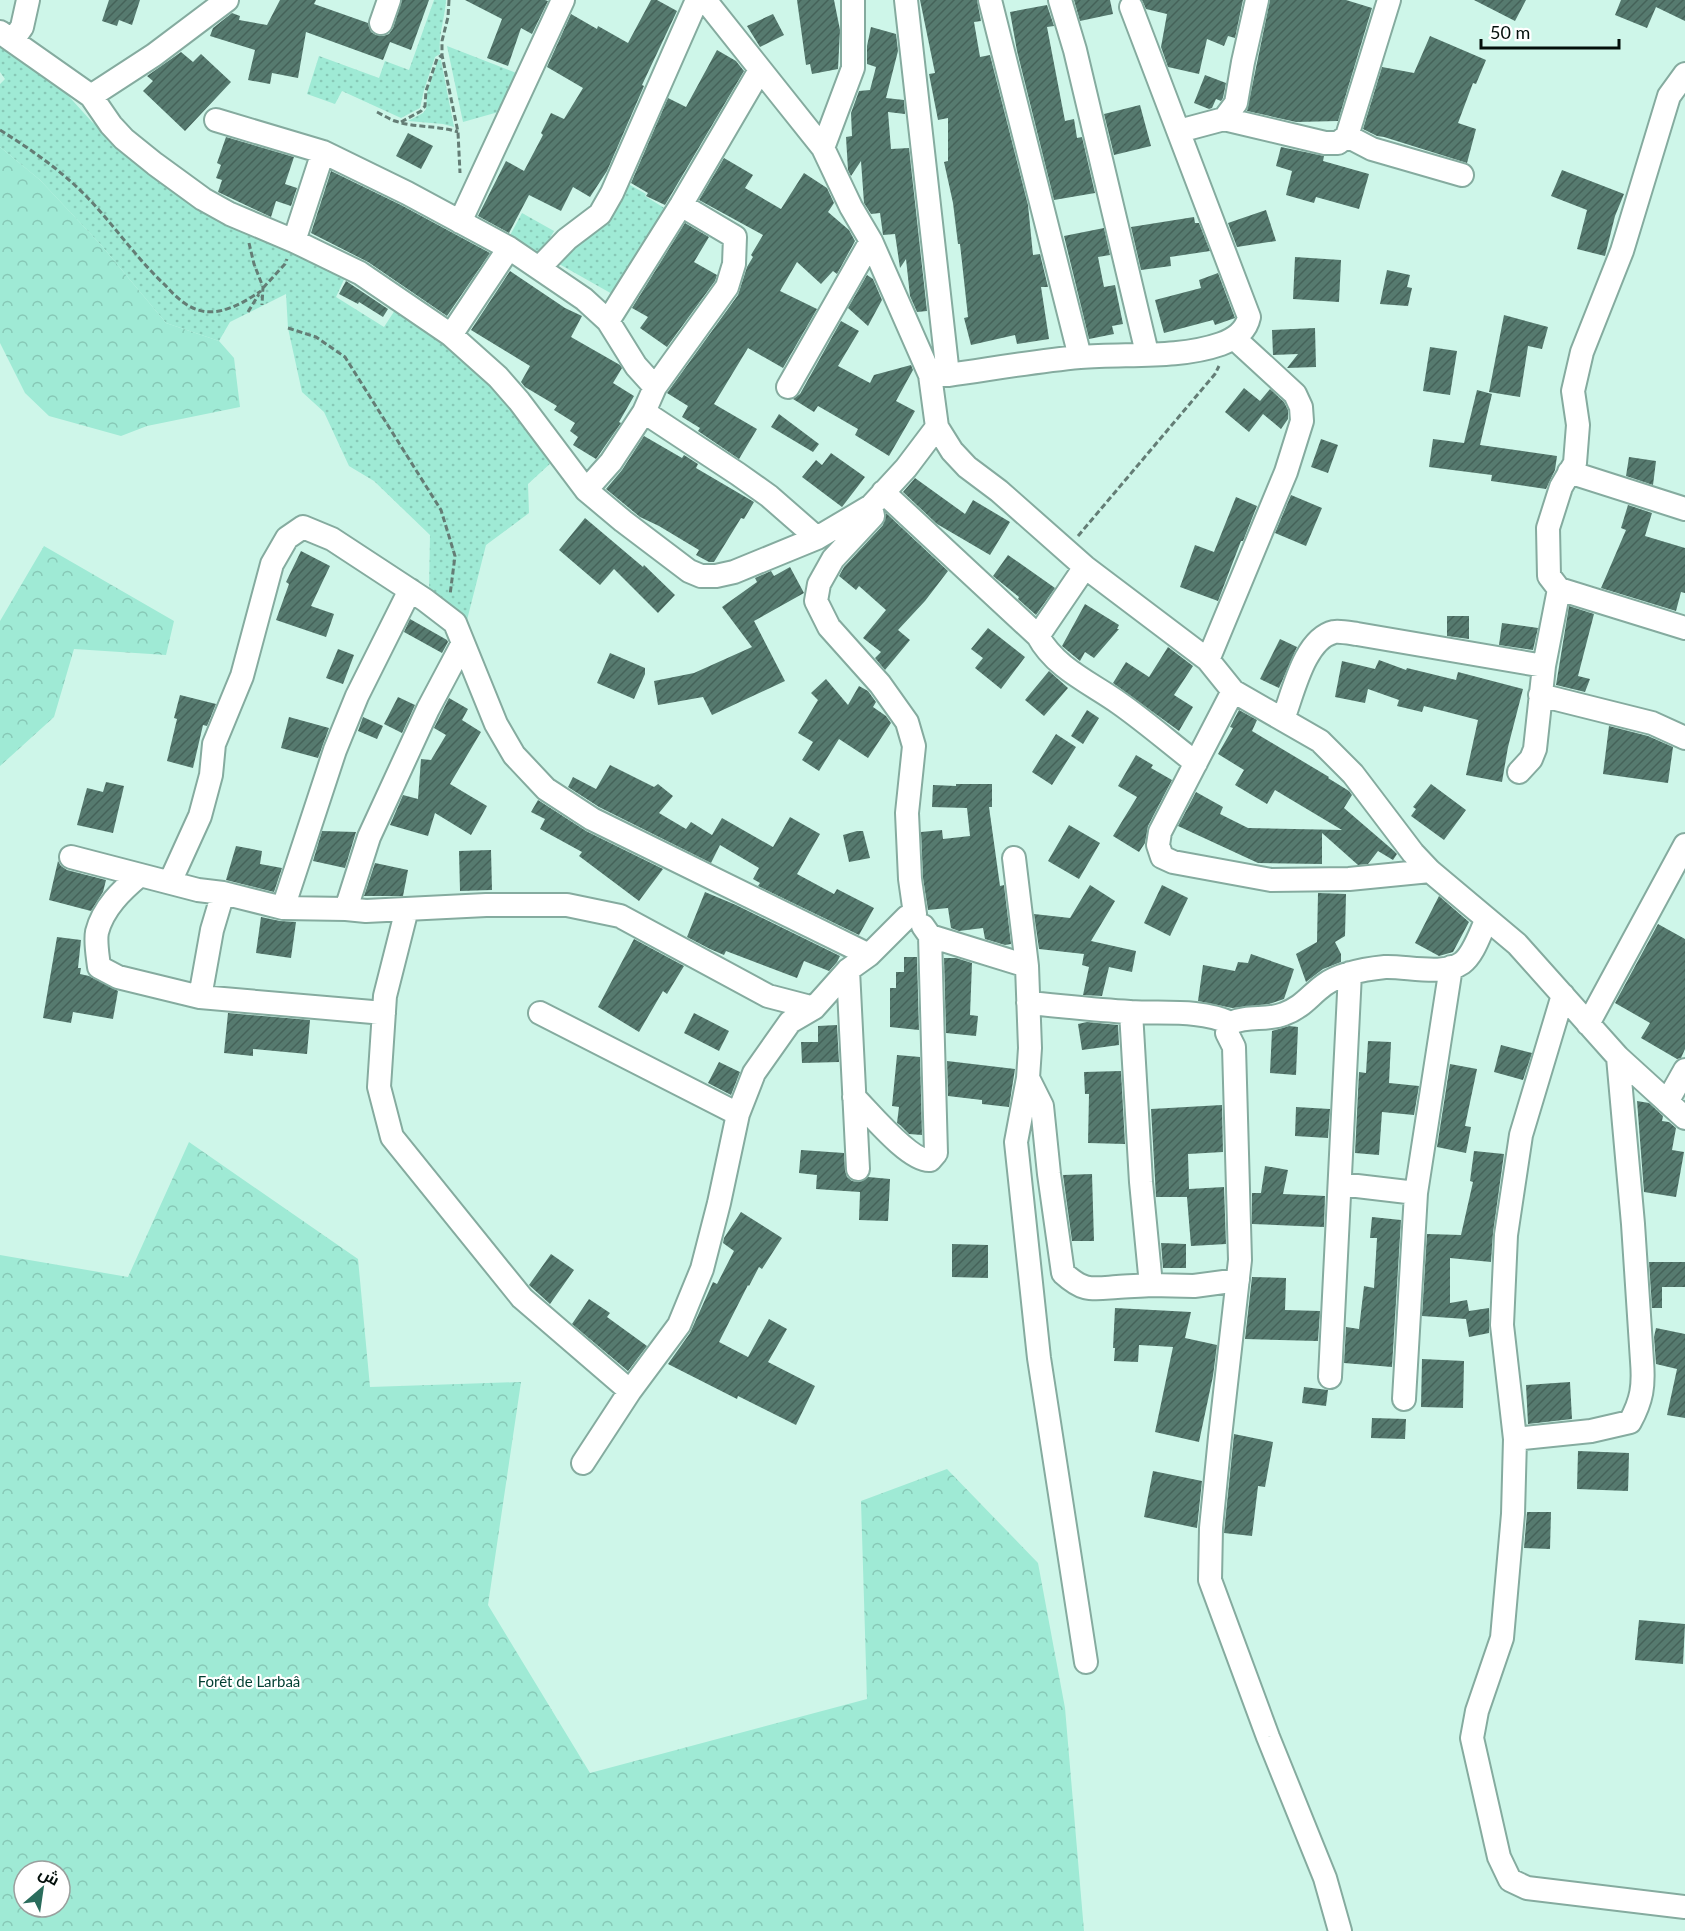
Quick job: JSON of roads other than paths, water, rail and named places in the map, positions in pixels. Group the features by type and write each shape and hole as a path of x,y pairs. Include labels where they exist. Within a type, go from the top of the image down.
{"street":[{"path":"28,0 22,27 7,36 91,96 111,125 154,164 203,199 230,214 294,241 360,273 451,335 498,377 519,400 586,490 689,571 701,576 716,576 734,572 817,538 877,499 906,468 937,427"},
{"path":"91,96 154,55 227,0"},
{"path":"381,23 389,0"},
{"path":"460,222 563,0"},
{"path":"539,268 567,239 600,214 612,193 697,0"},
{"path":"705,0 823,148 851,207 871,241 939,375"},
{"path":"823,148 854,69 853,0"},
{"path":"906,0 939,375 937,427 952,451 967,467 999,491 1085,567 1208,660 1233,690 1320,741 1353,774 1413,853 1430,871 1517,944 1618,1057 1685,1118"},
{"path":"990,0 1080,357"},
{"path":"1060,0 1075,50 1147,353"},
{"path":"1224,119 1236,103 1257,0"},
{"path":"1179,131 1224,119 1324,143 1338,143 1347,136 1389,0"},
{"path":"939,375 1080,357 1190,352 1221,344 1234,338 1246,328 1249,317 1131,7"},
{"path":"608,321 681,205 760,70"},
{"path":"1682,84 1669,96 1622,251 1582,352 1573,392 1578,425 1575,463 1561,487 1548,528 1549,576 1560,589 1685,628"},
{"path":"216,120 323,152 509,248 584,299 608,321 636,366 655,387"},
{"path":"1347,136 1372,149 1461,175"},
{"path":"294,241 323,152"},
{"path":"586,490 611,462 644,412 655,387 727,287 734,264 735,237 681,205"},
{"path":"788,387 871,241"},
{"path":"451,335 509,248"},
{"path":"1208,660 1286,472 1302,421 1301,406 1295,394 1234,338"},
{"path":"644,412 769,496 817,538"},
{"path":"1569,472 1685,509"},
{"path":"877,499 1038,636 1045,649 1060,664 1120,703 1196,763"},
{"path":"854,1097 904,1148 918,1158 924,1161 930,1160 936,1153 930,936 915,914 910,879 907,813 914,746 907,723 880,684 829,627 816,601 819,584 833,559 873,516 877,499"},
{"path":"170,882 200,816 211,775 214,744 242,676 272,564 287,538 303,527 332,538 410,590 454,623 496,724 514,755 546,789 592,819 869,955"},
{"path":"1038,636 1085,567"},
{"path":"1519,772 1531,759 1535,749 1544,666 1560,589"},
{"path":"283,908 335,750 357,696 410,590"},
{"path":"1283,719 1306,657 1317,640 1334,632 1544,666"},
{"path":"346,909 369,837 428,709 463,643"},
{"path":"1233,690 1160,832 1158,845 1162,857 1173,862 1271,880 1349,879 1430,871"},
{"path":"1540,695 1652,723 1685,738"},
{"path":"1588,1024 1685,846"},
{"path":"71,857 198,890 223,893 283,908 366,911 486,905 567,905 620,916 768,996 814,1008"},
{"path":"1014,858 1027,966 1030,1048 1028,1078 1016,1142 1040,1358 1086,1662"},
{"path":"140,875 119,893 107,910 96,933 99,966 128,980 200,998 384,1013"},
{"path":"200,998 212,930 223,893"},
{"path":"407,909 385,996 379,1087 392,1137 522,1298 630,1391"},
{"path":"583,1463 630,1391 679,1324 702,1269 722,1192 738,1114 754,1073 790,1022 814,1008 848,970 869,955 907,917 915,914"},
{"path":"1340,1931 1325,1878 1268,1737 1210,1580 1211,1528 1240,1260 1234,1047 1227,1032 1231,1023 1240,1018 1280,1016 1299,1009 1326,983 1350,973 1386,967 1423,969 1450,967 1462,963 1472,950 1487,920"},
{"path":"930,936 1027,966"},
{"path":"1404,1399 1416,1193 1450,967"},
{"path":"848,970 858,1169"},
{"path":"1330,1377 1350,973"},
{"path":"1563,995 1521,1135 1506,1235 1502,1325 1515,1439 1513,1514 1502,1638 1477,1711 1472,1738 1499,1857 1510,1880 1527,1888 1685,1907"},
{"path":"1028,1003 1131,1012 1182,1013 1218,1017 1231,1023"},
{"path":"1131,1012 1151,1285"},
{"path":"540,1013 738,1114"},
{"path":"1515,1439 1591,1431 1630,1422 1639,1405 1644,1384 1618,1057"},
{"path":"1667,1101 1685,1070"},
{"path":"1028,1078 1042,1106 1048,1174 1063,1273 1084,1287 1098,1290 1151,1285 1194,1286 1238,1280"},
{"path":"1340,1184 1416,1193"}],"park label":[{"name":"Forêt de Larbaâ","path":"249,1682"}]}
